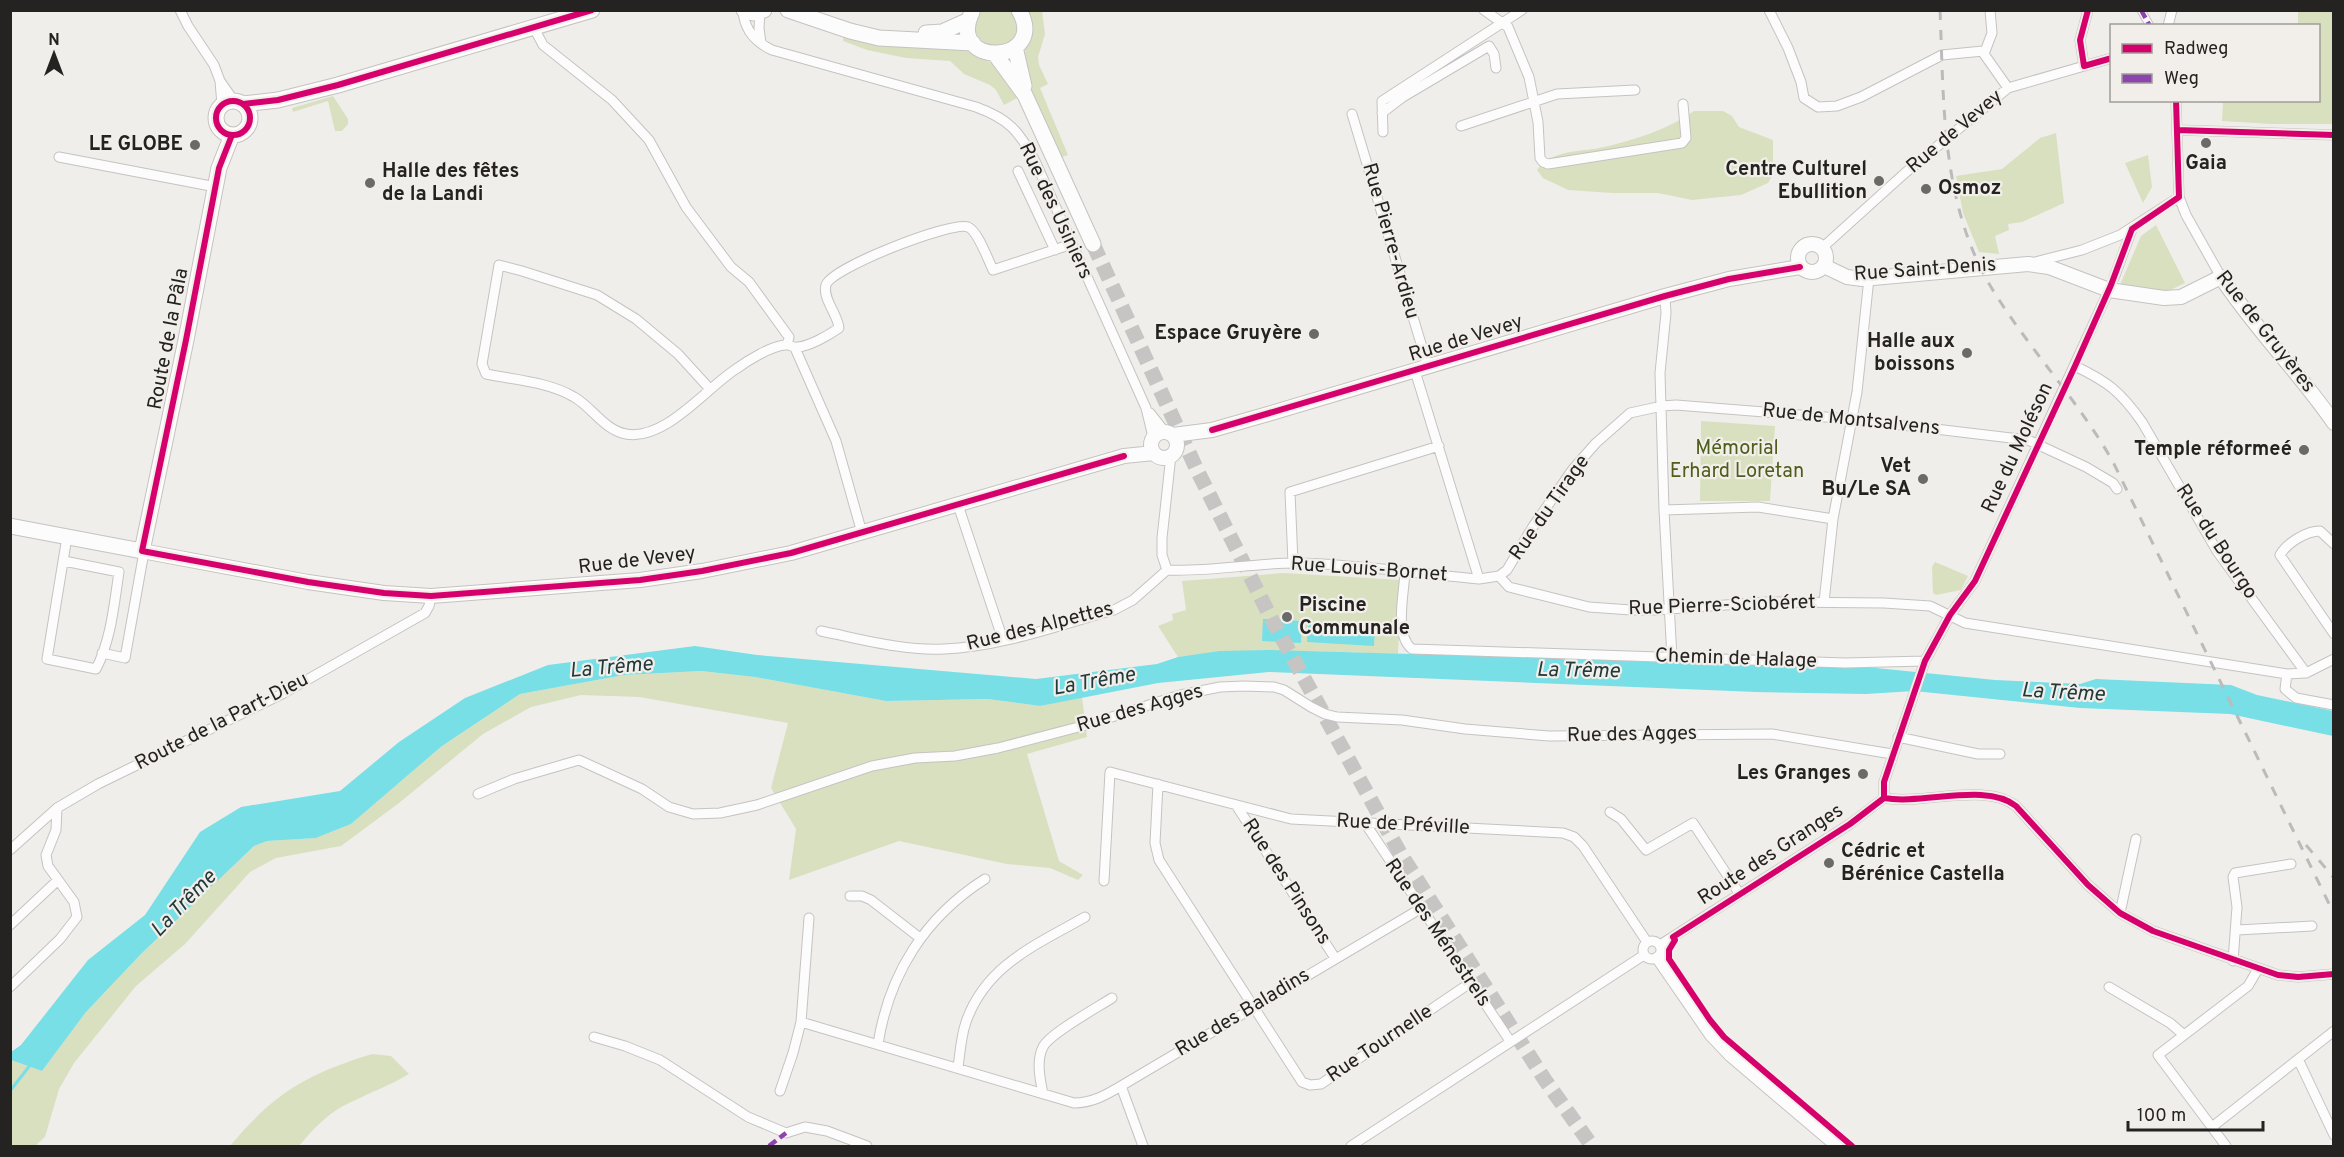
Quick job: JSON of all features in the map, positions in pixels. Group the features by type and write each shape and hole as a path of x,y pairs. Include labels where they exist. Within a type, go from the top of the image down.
{"main road":[{"path":"237,107 278,100 592,10"},
{"path":"788,10 850,31 879,38 973,43"},
{"path":"815,10 862,26 904,32 942,32 971,15"},
{"path":"971,15 968,31 973,43 984,51 996,54 1007,52 1021,39 1024,21 1019,10"},
{"path":"1015,47 1020,59 1025,95"},
{"path":"996,54 1025,95 1093,244"},
{"name":"Route de la Pâla","path":"143,552 226,131 217,114 237,107 248,126 244,130 226,131"},
{"path":"1808,244 1822,248 1826,256 1824,266 1820,270 1811,272 1799,261 1803,247 1808,244"},
{"name":"Rue de Vevey","path":"143,552 348,589 431,596 632,580 702,571 790,553 862,533 1665,296 1799,261"},
{"name":"Rue Saint-Denis","path":"1824,266 1847,277 1869,278 2028,264 2049,267 2154,297 2181,297 2221,278"},
{"name":"Rue de Gruyères","path":"2221,278 2234,297 2331,414"},
{"path":"10,526 143,552"}],"street":[{"path":"180,10 237,107"},
{"path":"1484,10 1508,27 1529,77 1538,122 1540,158 1543,162 1548,164 1682,143 1686,138 1683,104"},
{"path":"1409,88 1476,39 1522,10"},
{"path":"1769,10 1801,82 1804,98 1818,108 1828,108 1861,97 1942,55 1983,51"},
{"path":"1990,10 1992,33 1983,51 2008,88"},
{"path":"2084,66 2080,40 2088,10"},
{"path":"2141,10 2149,24"},
{"name":"Rue des Usiniers","path":"753,11 761,43"},
{"name":"Rue des Usiniers","path":"753,11 744,22 749,34 772,50 976,107 1003,119 1015,128 1027,147 1163,443"},
{"path":"534,28 543,45 612,100 649,140 686,207 731,267 749,282 789,337 791,346 836,441 862,533"},
{"path":"1476,39 1483,49"},
{"path":"1383,132 1382,101 1489,46 1494,54 1497,68"},
{"name":"Rue de Vevey","path":"1822,248 1905,173 2008,88 2110,59"},
{"path":"1461,126 1557,94 1635,90"},
{"name":"Rue de Gruyères","path":"2176,102 2179,197 2221,278"},
{"name":"Rue Pierre-Ardieu","path":"1352,114 1421,369 1439,446 1479,579"},
{"path":"2177,130 2334,135"},
{"path":"59,158 216,187"},
{"path":"1018,171 1055,250"},
{"name":"Rue Saint-Denis","path":"2028,264 2082,250 2132,229 2179,197"},
{"path":"709,388 678,354 636,319 597,295 499,266 482,364 486,374 552,388 573,396 610,427 622,433 635,435 662,428 709,388 758,356 839,328 826,293 826,285 831,278 852,266 923,236 962,225 971,228 993,270 1072,244"},
{"name":"Rue du Moléson","path":"1950,615 1975,581 2075,366 2132,229"},
{"path":"1824,602 1833,519 1857,392 1869,278"},
{"path":"1665,296 1666,313 1660,374 1672,658"},
{"name":"Rue du Bourgo","path":"2075,366 2104,380 2128,402 2217,551 2306,673"},
{"name":"Rue de Montsalvens","path":"1662,406 1676,405 1851,419 2028,440 2086,467 2113,483 2117,489"},
{"name":"Rue du Tirage","path":"1499,576 1507,570 1532,528 1573,469 1596,443 1629,413 1662,406"},
{"path":"1163,443 1162,555 1167,570"},
{"path":"1293,563 1290,492 1439,446"},
{"path":"958,505 1003,640"},
{"path":"1664,510 1758,507 1833,519"},
{"path":"2334,544 2320,531 2310,531 2280,555 2334,634"},
{"path":"64,561 119,572 111,624 96,669 48,659 67,537"},
{"path":"102,653 125,658 143,552"},
{"name":"Rue Louis-Bornet","path":"1167,570 1187,571 1293,563 1479,579 1499,576"},
{"name":"Rue des Alpettes","path":"821,631 895,646 942,649 983,646 1114,610 1133,600 1167,570"},
{"name":"Chemin de Halage","path":"1405,572 1402,630 1406,644 1412,649 1845,663 1924,663"},
{"name":"Rue Pierre-Sciobéret","path":"1499,576 1509,586 1589,607 1630,610 1767,602 1930,606 1965,623 2287,674 2306,673"},
{"name":"Route de la Part-Dieu","path":"10,849 57,808 98,784 302,683 425,613 431,596"},
{"path":"1950,615 1924,663 1892,754 1884,782 1884,798 1909,800 1988,795 2003,797 2016,806 2088,885 2120,913 2153,931 2278,975 2298,977 2334,974"},
{"path":"2306,673 2334,659"},
{"path":"2287,674 2285,689 2296,698 2334,705"},
{"name":"Rue des Agges","path":"478,794 514,779 579,760 642,789 669,807 693,814 720,813 757,806 872,766 915,758 955,756 998,748 1089,724 1180,695 1228,686 1274,687 1284,690 1324,714 1337,717 1402,720 1465,729 1549,736 1772,734 1892,754"},
{"path":"1898,737 1978,754 2000,754"},
{"name":"Rue de Préville","path":"1104,881 1110,772 1291,819 1563,833 1574,837 1583,846 1647,942"},
{"name":"Rue Tournelle","path":"1158,784 1155,843 1159,860 1252,1008 1302,1082 1310,1085 1321,1084 1470,983"},
{"name":"Route des Granges","path":"1660,945 1738,893 1850,824 1884,798"},
{"name":"Rue des Pinsons","path":"1236,805 1335,958"},
{"path":"10,987 60,939 77,917 74,902 48,866 46,855 56,830 57,808"},
{"path":"1610,812 1621,819 1646,850 1693,823 1738,893"},
{"name":"Rue des Ménestrels","path":"1365,823 1420,909 1510,1041"},
{"path":"2120,913 2136,838"},
{"path":"2233,961 2237,930 2233,877 2235,873 2291,864"},
{"path":"878,1044 886,1004 902,966 920,938 933,921 952,903 986,879"},
{"path":"10,925 58,880"},
{"path":"850,896 862,896 871,900 920,938"},
{"name":"Rue des Baladins","path":"801,1022 1074,1103 1086,1103 1122,1086 1420,909"},
{"path":"958,1068 965,1024 976,998 990,978 1016,956 1085,917"},
{"path":"780,1091 794,1053 801,1022 809,918"},
{"path":"2237,930 2312,926"},
{"path":"1653,941 1660,945 1662,952 1658,958 1651,960 1644,955 1643,948 1647,942 1653,941"},
{"path":"1351,1146 1644,955"},
{"path":"1658,958 1711,1035 1731,1056 1837,1146"},
{"path":"2226,1146 2158,1055 2248,986 2258,969"},
{"path":"2109,987 2170,1023 2184,1035"},
{"path":"1043,1094 1040,1059 1043,1045 1112,998"},
{"path":"2212,1127 2334,1031"},
{"path":"594,1036 660,1060 748,1117 786,1132 805,1127 826,1131 867,1146"},
{"path":"2298,1059 2334,1135"},
{"path":"1122,1086 1143,1146"}],"green space":[{"path":"981,11 1012,11 1017,26 1016,34 1011,42 991,47 978,36 975,22"},
{"path":"1028,11 1042,11 1045,34 1038,57 1039,65 1048,84 1040,88 1068,155 1062,157 1030,86 1025,61 1030,30"},
{"path":"2298,11 2333,11 2333,124 2222,121 2223,102 2320,102 2320,24 2298,24"},
{"path":"844,34 967,50 993,64 1019,97 1004,105 996,90 990,85 964,74 950,61 906,58 867,50 843,41"},
{"path":"333,96 348,119 348,124 342,131 335,131 328,101 293,112 292,108"},
{"path":"1694,111 1723,111 1732,116 1739,127 1773,140 1773,174 1768,183 1741,195 1692,200 1658,193 1568,190 1543,178 1537,170 1551,158 1568,152 1604,147 1639,137 1674,123"},
{"path":"2056,133 2064,203 2022,222 2008,224 2009,230 1995,236 1999,254 1979,252 1963,213 1956,176 2002,169 2040,138"},
{"path":"2148,155 2152,187 2143,203 2125,163"},
{"path":"2156,225 2185,283 2166,292 2119,287 2141,236"},
{"name":"Mémorial Erhard Loretan","path":"1701,421 1775,426 1770,501 1700,501"},
{"path":"1935,562 1968,576 1961,590 1936,595 1933,593 1932,567"},
{"name":"Piscine Communale","path":"1284,573 1401,580 1398,654 1261,651 1178,657 1158,626 1173,620 1172,614 1186,610 1182,581"},
{"path":"701,671 755,677 886,701 988,699 1040,706 1082,697 1087,737 1027,754 1059,861 1083,875 1078,880 1050,868 1007,864 899,841 789,880 796,829 771,788 788,723 639,697 581,695 531,707 483,734 399,803 341,846 276,858 250,872 185,944 136,986 74,1063 59,1089 45,1137 35,1146 11,1146 11,1060 42,1071 86,1012 141,954 254,846 267,841 316,838 351,824 442,746 520,694 624,675"},
{"path":"372,1054 391,1056 409,1074 335,1111 299,1146 230,1146 262,1112 293,1088 329,1069"}],"water":[{"path":"1263,619 1302,621 1301,643 1262,641"},
{"path":"1308,621 1375,624 1374,646 1307,642"},
{"path":"695,646 757,655 1036,679 1157,664 1178,657 1220,651 1268,650 1866,667 1995,680 2080,684 2096,679 2231,685 2257,695 2333,711 2333,736 2230,714 2080,708 1914,691 1866,694 1756,692 1269,672 1158,683 1040,706 988,699 886,701 755,677 701,671 624,675 520,694 442,746 351,824 316,838 267,841 254,846 141,954 86,1012 42,1071 11,1060 11,1052 21,1045 88,960 145,915 200,832 241,807 340,791 399,742 465,698 548,665"}],"waterway":[{"name":"La Trême","path":"10,1091 31,1064"}],"tunnel":[{"path":"1093,244 1197,470 1272,620 1400,853 1545,1080 1592,1146"}],"railway":[{"path":"1940,10 1948,150 1961,217 1973,250 1988,282 2018,328 2099,438 2113,462 2334,914"},
{"path":"2306,845 2334,878"}],"marked path":[{"path":"2141,10 2149,24"},
{"path":"769,1146 786,1133"}],"cycle path":[{"path":"243,104 278,100 338,85 592,10"},
{"path":"2088,10 2080,40 2084,66 2110,59"},
{"path":"233,101 245,106 250,118 245,130 233,135 221,130 216,118 221,106 233,101"},
{"path":"1884,798 1884,782 1925,661 1950,615 1975,581 2075,366 2111,285 2132,229 2179,197 2176,102"},
{"path":"2177,130 2334,135"},
{"path":"232,135 219,168 142,551 308,582 384,593 431,596 640,580 702,571 791,553 1124,456"},
{"path":"1212,430 1665,296 1729,279 1800,267"},
{"path":"1884,798 1917,799 1971,795 2003,799 2016,806 2088,885 2120,913 2153,931 2278,975 2298,977 2334,974"},
{"path":"1852,1146 1724,1037 1669,959 1669,950 1675,940 1673,937 1850,824 1884,798"}],"place":[{"name":"Gaia","path":"2206,143"},
{"name":"LE GLOBE","path":"195,145"},
{"name":"Centre Culturel Ebullition","path":"1879,181"},
{"name":"Halle des fêtes de la Landi","path":"370,183"},
{"name":"Osmoz","path":"1926,189"},
{"name":"Espace Gruyère","path":"1314,334"},
{"name":"Halle aux boissons","path":"1967,353"},
{"name":"Temple réformeé","path":"2304,450"},
{"name":"Vet Bu/Le SA","path":"1923,479"},
{"name":"Piscine Communale","path":"1287,617"},
{"name":"Les Granges","path":"1863,774"},
{"name":"Cédric et Bérénice Castella","path":"1829,863"}]}
